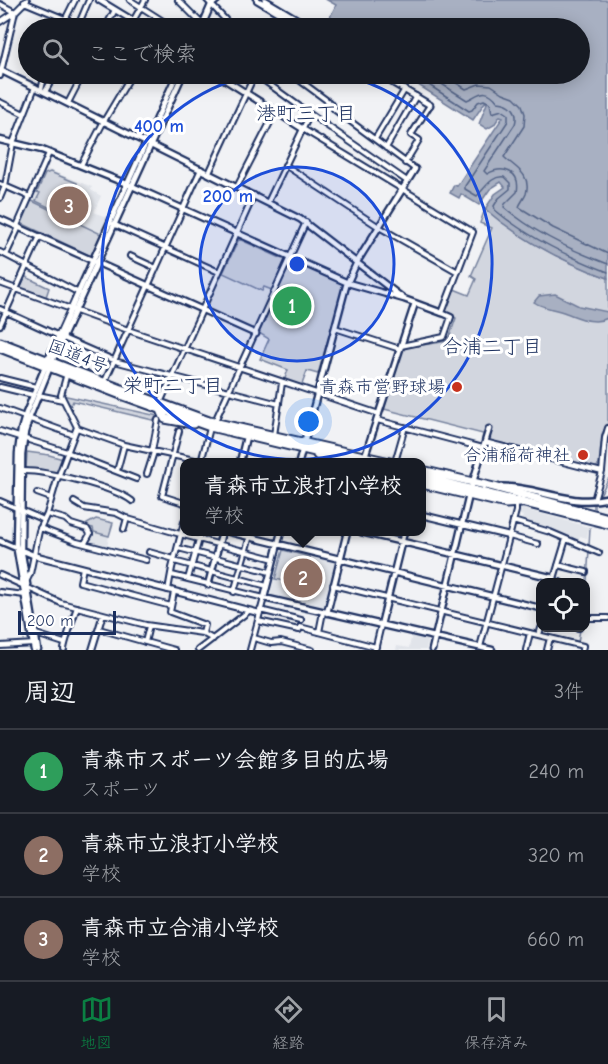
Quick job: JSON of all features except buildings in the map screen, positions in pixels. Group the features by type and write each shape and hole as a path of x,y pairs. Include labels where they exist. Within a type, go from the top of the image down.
{"highway":[{"name":"国道4号","path":"0,342 68,372 201,424 274,436 315,453 338,458"},
{"name":"国道4号","path":"0,348 49,364"},
{"name":"国道4号","path":"159,407 246,437 355,458"},
{"path":"315,453 320,458"},
{"path":"426,472 506,504 526,503"},
{"path":"426,478 608,524"},
{"path":"426,484 471,489 494,487 608,518"}],"main road":[{"path":"494,487 508,487 566,500 608,498"}],"street":[{"path":"66,18 75,0"},
{"path":"81,18 89,0"},
{"path":"99,0 128,18"},
{"path":"130,0 158,18"},
{"path":"135,18 145,0"},
{"path":"178,0 195,18"},
{"path":"207,0 225,18"},
{"path":"206,18 212,3 217,0"},
{"path":"257,0 293,18"},
{"path":"264,0 290,18"},
{"path":"0,22 15,12 25,1 61,18"},
{"path":"0,4 15,12"},
{"path":"111,18 115,10"},
{"path":"15,12 0,72 18,80"},
{"path":"280,18 283,13"},
{"path":"0,41 8,45"},
{"path":"27,84 104,120 306,222 404,299"},
{"path":"40,90 42,84"},
{"path":"0,198 5,186 13,143 24,114 46,84"},
{"path":"68,103 78,84"},
{"path":"81,165 126,84"},
{"path":"35,647 36,634 19,549 22,438 27,418 49,364 173,84"},
{"path":"148,142 178,84"},
{"path":"232,84 346,157 473,232 442,313"},
{"path":"209,173 250,84"},
{"path":"269,84 407,181"},
{"path":"300,458 348,283 357,262 415,169 335,110 329,102 305,84"},
{"path":"396,84 430,105 411,135 418,140 405,163"},
{"path":"375,139 405,89"},
{"path":"386,148 416,96"},
{"path":"0,102 24,114"},
{"path":"237,187 276,111"},
{"path":"268,202 310,114"},
{"path":"0,140 49,153 81,165 183,208 348,283 404,299 451,317 444,337 400,347 335,327"},
{"path":"6,255 49,153"},
{"path":"285,165 379,227 458,272"},
{"path":"103,385 201,169"},
{"path":"0,184 30,197"},
{"path":"159,407 254,195"},
{"path":"0,219 256,334"},
{"path":"203,458 213,425 306,222"},
{"path":"112,224 219,272"},
{"path":"0,326 39,236"},
{"path":"0,252 80,294"},
{"path":"130,256 156,268"},
{"path":"0,283 405,427 602,472"},
{"path":"365,458 415,303"},
{"path":"0,309 114,361 279,405"},
{"path":"36,395 36,387 49,364"},
{"path":"35,647 25,596 25,584 30,574 40,528 77,428 77,423 61,392 68,372"},
{"path":"0,378 36,387"},
{"path":"274,436 282,383"},
{"path":"0,387 63,399"},
{"path":"0,408 74,435"},
{"path":"147,474 159,420"},
{"path":"395,458 405,427"},
{"path":"77,428 124,444 182,458"},
{"path":"594,500 602,472 608,428"},
{"path":"432,650 471,489 489,429"},
{"path":"0,431 67,452 136,479"},
{"path":"179,431 162,496 180,502"},
{"path":"241,458 246,437"},
{"path":"117,471 124,444"},
{"path":"20,471 58,475 122,495 132,501"},
{"path":"37,493 51,498"},
{"path":"0,501 44,520"},
{"path":"74,502 84,508 116,513 180,534"},
{"path":"480,647 516,504"},
{"path":"47,514 87,529 90,534 85,543"},
{"path":"426,516 538,544"},
{"path":"124,529 127,518"},
{"path":"513,521 550,532 599,553"},
{"path":"40,528 146,560"},
{"path":"181,536 174,560 170,613 205,625 203,633"},
{"path":"188,536 274,559"},
{"path":"188,579 200,536"},
{"path":"208,585 221,536"},
{"path":"234,592 249,536"},
{"path":"256,536 278,544 536,607"},
{"path":"250,650 280,536"},
{"path":"319,632 346,536"},
{"path":"381,536 546,578"},
{"path":"258,621 319,632 375,648 402,536"},
{"path":"554,578 566,539"},
{"path":"0,541 33,555 249,611 301,620"},
{"path":"178,548 270,572"},
{"path":"149,552 267,586"},
{"path":"558,565 586,572"},
{"path":"80,582 83,568"},
{"path":"172,575 234,592 492,650"},
{"path":"1,577 25,584 55,601 149,626 203,633 213,639"},
{"path":"74,581 171,606"},
{"path":"333,585 583,646 582,650"},
{"path":"0,592 25,596"},
{"path":"64,650 64,643 69,636 76,607"},
{"path":"198,650 204,648 249,611"},
{"path":"92,650 103,614"},
{"path":"590,618 608,618"},
{"path":"145,642 149,626"},
{"path":"99,629 174,650"},
{"path":"526,650 530,633"},
{"path":"36,634 64,643"},
{"path":"254,638 312,650"},
{"path":"547,650 550,638"},
{"path":"0,646 35,647"}],"shaded area":[{"path":"44,168 92,187 91,190 101,196 94,212 108,218 101,234 30,200"},
{"path":"50,172 77,183 65,215 36,201 40,193 37,192 45,174"},
{"path":"30,200 101,234 91,256 23,224 21,221"},
{"path":"485,209 513,231 544,249 608,278 608,423 602,434 599,465 593,469 482,439 483,434 384,409 403,348 448,341 456,318 445,311 454,289 469,295 476,279 471,276 492,228 480,223"},
{"path":"239,238 288,258 256,328 253,330 205,309"},
{"path":"239,239 285,260 272,290 264,287 262,291 223,273"},
{"path":"291,261 344,284 318,374 307,371 301,387 284,381 288,370 260,359 269,339 259,333"},
{"path":"24,276 49,288 46,297 20,288"},
{"path":"62,395 158,416 157,421 73,401 71,405"},
{"path":"27,452 63,459 57,473 26,469"},
{"path":"520,508 589,527 587,538 580,536 577,543 521,522 523,516 518,514"},
{"path":"96,519 113,523 109,536 94,532 93,528 87,527 87,524"},
{"path":"87,527 109,536 107,548 86,543 91,534"},
{"path":"282,548 337,561 325,609 270,596"},
{"path":"283,550 310,557 310,563 318,565 313,583 309,586 275,579"},
{"path":"412,634 426,637 428,640 426,650 396,650 397,646 409,648"}],"water":[{"path":"327,0 608,0 608,278 544,249 513,231 485,209 495,194 505,187 501,182 490,189 479,205 461,194 459,198 450,193 503,117 500,116 494,125 487,129 479,124 487,103 485,102 473,120 417,84 590,84 590,18 330,18 336,5"},
{"path":"555,294 579,306 608,312 608,318 598,321 587,320 534,302 539,296"}],"waterway":[{"path":"600,495 608,479"},
{"path":"589,546 590,528"},
{"path":"587,578 589,550"},
{"path":"578,643 580,632"}],"place":[{"name":"青森市立合浦小学校","path":"69,206"},
{"name":"青森市スポーツ会館多目的広場","path":"292,306"},
{"name":"青森市営野球場","path":"457,387"},
{"name":"合浦稲荷神社","path":"583,455"},
{"name":"青森市立浪打小学校","path":"303,578"}],"district":[{"name":"港町三丁目","path":"306,113"},
{"name":"合浦二丁目","path":"492,346"},
{"name":"栄町二丁目","path":"173,385"}]}
